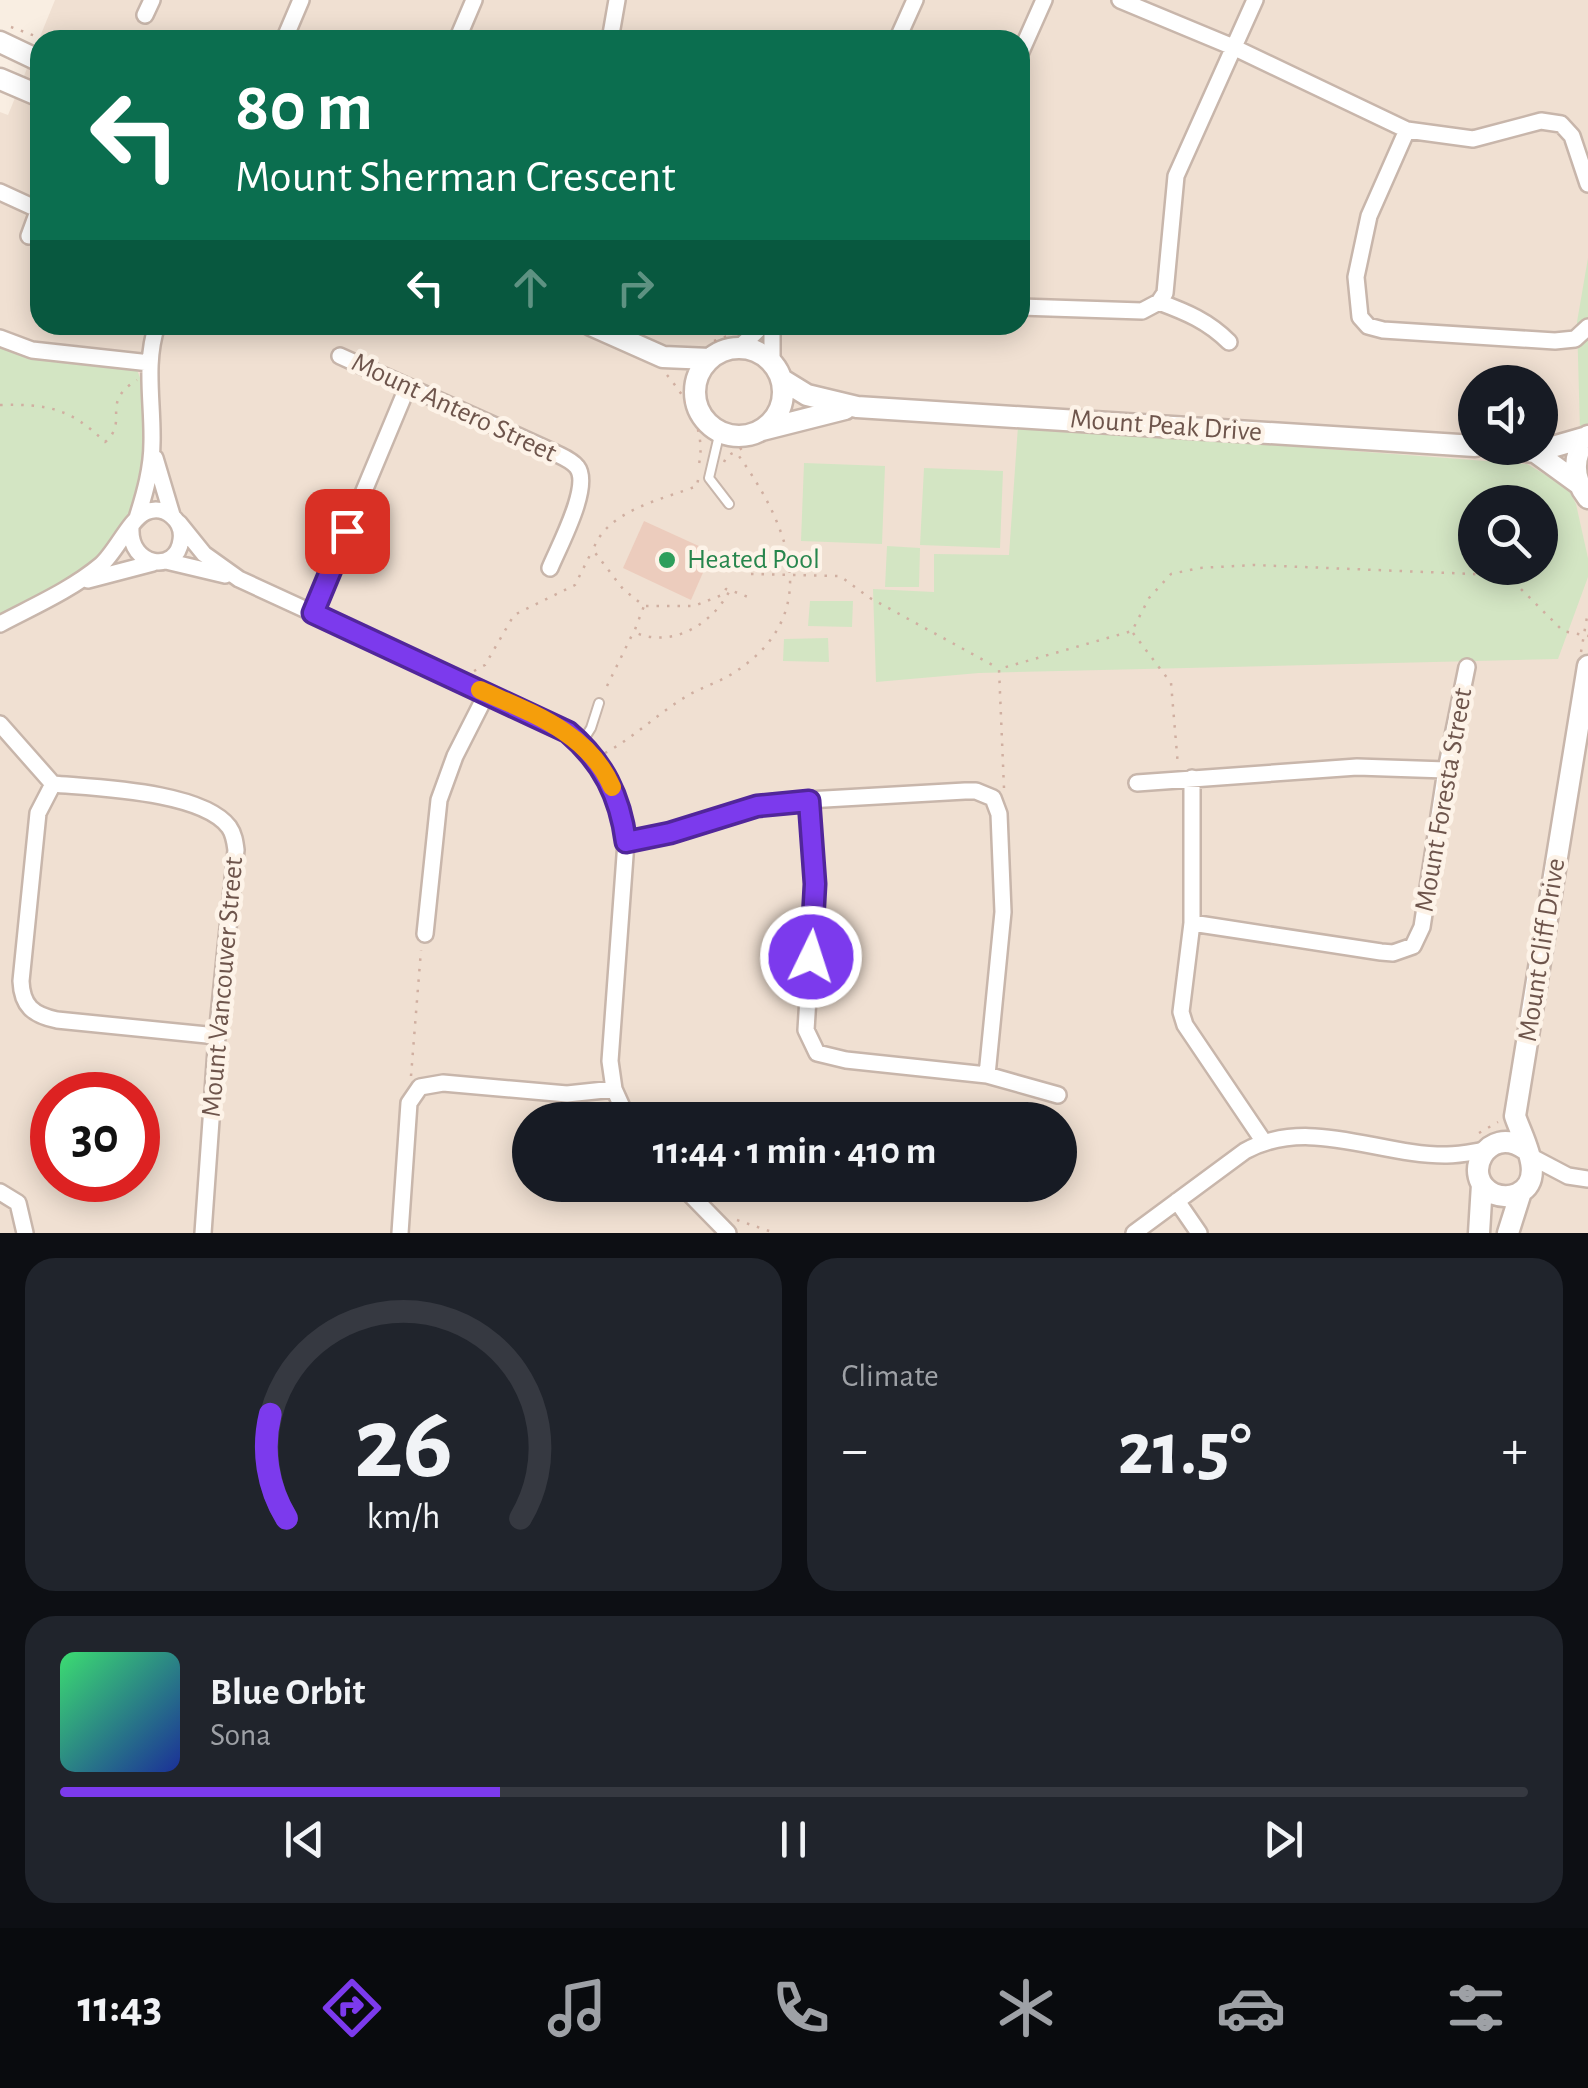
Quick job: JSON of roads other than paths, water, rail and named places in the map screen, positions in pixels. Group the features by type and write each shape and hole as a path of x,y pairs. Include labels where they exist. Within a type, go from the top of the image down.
{"street":[{"path":"288,30 301,0"},
{"path":"461,30 474,0"},
{"path":"610,30 617,0"},
{"path":"902,30 915,0"},
{"path":"1030,32 1044,0"},
{"path":"1120,0 1234,47 1407,130 1473,138 1550,120 1572,136 1588,184"},
{"path":"1030,307 1142,311 1159,302 1164,293 1176,176 1255,0"},
{"path":"0,42 30,56"},
{"path":"0,79 30,92"},
{"path":"1407,130 1363,236 1356,277 1360,318 1368,326 1383,330 1555,341 1574,339 1588,328"},
{"path":"0,192 30,204"},
{"path":"28,236 30,230"},
{"path":"1159,302 1193,314 1229,342"},
{"path":"155,335 150,368 152,444 148,480 130,540 135,552 145,560 238,579 548,721 584,740 607,776 621,809 626,842 610,1038 614,1090 620,1102"},
{"path":"614,335 663,357 696,398 704,418 720,431"},
{"path":"663,357 720,352 746,335"},
{"path":"758,431 780,409 783,391 773,335"},
{"path":"0,338 47,352 150,368"},
{"name":"Mount Peak Drive","path":"738,340 824,401 857,407 1458,445"},
{"path":"696,398 698,377 710,351"},
{"name":"Mount Antero Street","path":"340,356 577,466 581,492 550,568"},
{"path":"313,613 407,388"},
{"name":"Mount Peak Drive","path":"720,431 739,436 857,407"},
{"path":"1558,445 1587,437"},
{"path":"1584,491 1576,462 1587,437"},
{"path":"0,624 75,584 161,561 178,551 182,537 152,444"},
{"path":"1551,465 1584,491"},
{"path":"75,584 114,552 134,523 154,510 175,519 204,554 238,579"},
{"name":"Mount Cliff Drive","path":"1484,1144 1509,1117 1588,666"},
{"name":"Mount Foresta Street","path":"1192,923 1381,952 1393,953 1413,946 1422,927 1446,770 1467,667"},
{"path":"426,934 439,800 455,756 487,693"},
{"path":"0,724 53,784 38,813 21,981 28,1008 37,1015 57,1020 217,1036"},
{"path":"1137,784 1357,767 1446,770"},
{"path":"1185,779 1192,923 1180,1000 1185,1025 1264,1142"},
{"name":"Mount Vancouver Street","path":"53,784 150,793 214,815 228,824 234,836 236,850 203,1233"},
{"path":"626,842 696,826 757,806 965,792 993,798 999,814 1003,912 987,1075"},
{"path":"809,801 815,884 806,1030 816,1053 846,1060 987,1075 1058,1095"},
{"path":"400,1233 410,1103 420,1087 430,1084 567,1094 614,1090"},
{"name":"Mount Cliff Drive","path":"1509,1117 1528,1153"},
{"path":"1134,1233 1246,1151 1264,1142 1301,1136 1446,1156 1484,1144 1510,1142 1568,1176 1588,1180"},
{"path":"1479,1233 1484,1144"},
{"path":"1508,1233 1533,1174 1528,1153"},
{"path":"1446,1156 1497,1196 1506,1197 1568,1176"},
{"path":"0,1192 18,1203 25,1233"},
{"path":"1177,1201 1199,1233"},
{"path":"697,1202 728,1233"}],"lane":[{"path":"720,431 709,478 729,504"},
{"path":"584,740 600,703"}],"place":[{"name":"Heated Pool","path":"667,560"}]}
